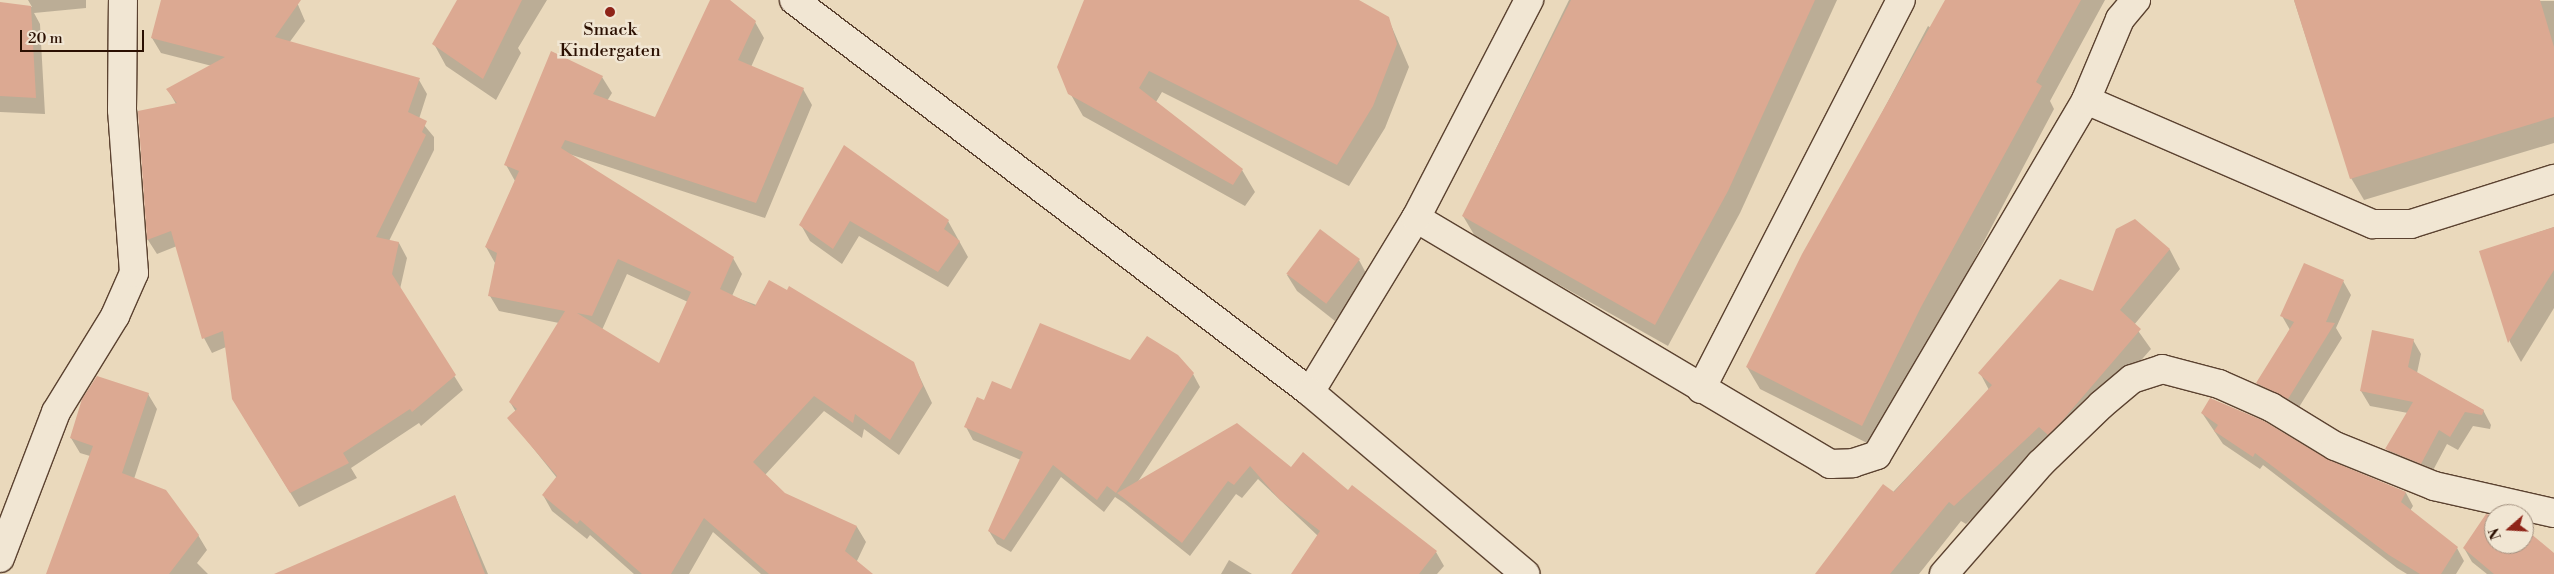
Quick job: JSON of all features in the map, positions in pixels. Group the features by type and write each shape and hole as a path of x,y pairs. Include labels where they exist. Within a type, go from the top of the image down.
{"street":[{"path":"0,558 56,412 115,316 134,273 122,110 124,0"},
{"path":"794,0 1310,392 1525,574"},
{"path":"1310,392 1416,218 1529,0"},
{"path":"1701,388 1901,0"},
{"path":"1416,218 1830,464 1853,463 1876,455 2086,100 2120,20 2136,0"},
{"path":"2086,100 2373,224 2411,224 2554,179"},
{"path":"1944,574 2040,464 2101,405 2132,380 2162,369 2219,384 2271,407 2335,446 2416,479 2554,513"}],"building":[{"path":"161,0 301,0 275,37 420,78 408,112 427,121 422,132 426,135 376,237 399,242 392,274 456,375 412,412 410,409 343,453 349,463 290,493 232,399 223,331 202,339 171,231 147,240 138,111 177,103 166,89 225,57 151,38"},
{"path":"457,0 522,0 483,79 432,44"},
{"path":"710,0 730,0 756,21 738,60 804,88 756,203 565,140 561,148 734,257 720,289 755,306 769,280 787,290 789,286 914,362 923,386 890,440 855,414 853,423 814,396 753,462 785,493 857,526 845,551 873,574 769,574 704,518 671,574 642,574 580,520 577,524 542,495 557,476 507,418 517,409 509,402 565,311 488,296 497,253 485,247 519,171 504,165 551,51 603,76 593,94 655,117","holes":["618,259 691,292 659,363 577,313 592,316"]},
{"path":"1084,0 1359,0 1389,17 1397,44 1373,106 1337,165 1149,71 1139,88 1243,169 1233,185 1068,94 1057,67"},
{"path":"1571,0 1815,0 1728,191 1655,325 1462,216"},
{"path":"1945,0 2081,0 2036,82 2042,86 1921,307 1862,426 1746,367 1802,254"},
{"path":"2294,0 2540,0 2554,47 2554,117 2350,179"},
{"path":"0,2 31,6 36,98 0,96"},
{"path":"844,145 949,220 944,229 960,241 938,272 850,221 833,249 799,225"},
{"path":"2135,219 2170,249 2120,310 2141,329 2061,422 2048,435 2039,427 1954,506 1949,502 1890,574 1815,574 1883,484 1894,492 1992,385 1978,373 2060,279 2093,291 2116,229"},
{"path":"2554,227 2554,270 2508,343 2479,251"},
{"path":"1320,229 1360,259 1326,304 1286,274"},
{"path":"2304,263 2344,280 2326,322 2335,323 2288,399 2256,383 2294,322 2280,316"},
{"path":"1040,323 1130,360 1147,336 1178,355 1194,373 1116,493 1107,486 1097,500 1053,465 1004,540 988,531 1023,452 964,427 977,397 984,400 992,381 1011,389"},
{"path":"2372,330 2414,339 2408,367 2484,410 2482,415 2465,412 2450,437 2439,430 2421,464 2385,449 2413,402 2360,391"},
{"path":"97,376 149,393 122,473 166,490 199,535 169,574 46,574 93,446 70,438 82,399"},
{"path":"2210,398 2264,421 2329,460 2406,492 2401,502 2458,547 2441,574 2420,574 2389,555 2255,453 2253,457 2214,431 2218,425 2201,413"},
{"path":"1237,423 1291,467 1303,452 1348,490 1352,485 1437,551 1419,574 1291,574 1320,531 1280,500 1250,466 1234,485 1228,481 1182,543 1117,493"},
{"path":"455,495 485,574 274,574"},
{"path":"2484,517 2484,554 2534,554 2534,536 2554,553 2554,574 2494,574 2463,548"}],"place":[{"name":"Smack Kindergaten","path":"610,12"}]}
